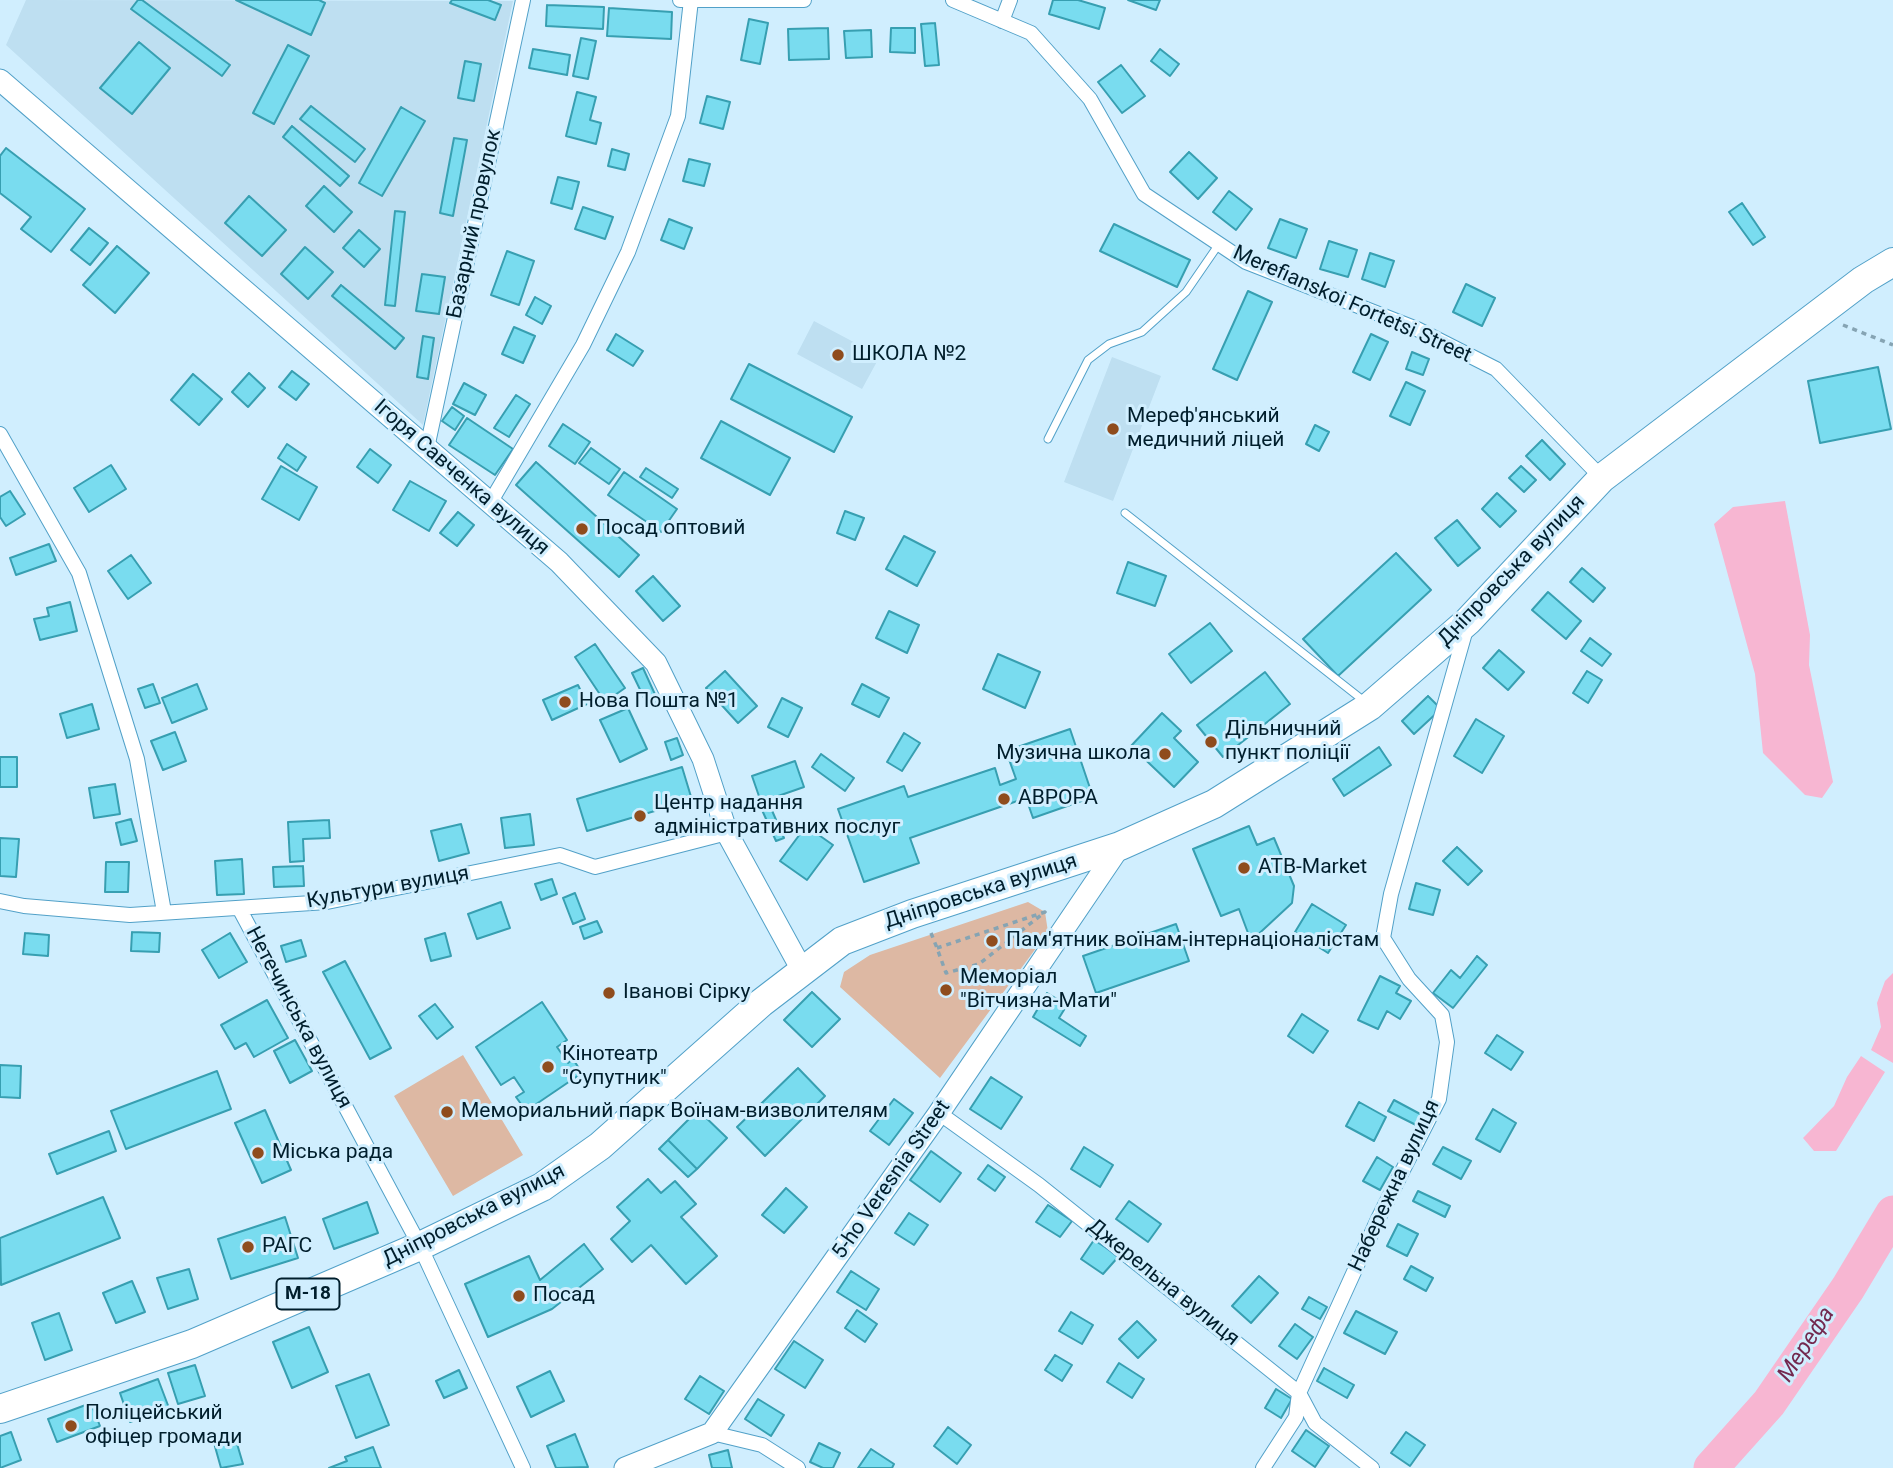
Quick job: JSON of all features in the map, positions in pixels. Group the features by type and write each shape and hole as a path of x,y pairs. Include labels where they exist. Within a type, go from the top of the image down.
{"highway":[{"name":"Дніпровська вулиця","path":"0,1409 192,1344 420,1246 542,1186 573,1167 802,970 834,947 864,931 1120,846 1214,804 1370,706 1468,621 1602,478 1816,315 1893,262"}],"street":[{"name":"Базарний провулок","path":"426,448 523,0"},
{"path":"490,503 583,345 628,252 678,116 687,1 804,0"},
{"name":"Merefianskoi Fortetsi Street","path":"953,0 1031,33 1090,99 1144,194 1246,262 1417,329 1496,369 1602,478"},
{"path":"1002,20 1010,0"},
{"name":"Ігоря Савченка вулиця","path":"0,80 559,562 656,663 703,759 727,833 802,970"},
{"path":"0,434 79,573 138,760 164,912"},
{"name":"Набережна вулиця","path":"1264,1468 1296,1417 1299,1393 1378,1219 1439,1098 1447,1042 1441,1015 1409,979 1383,938 1391,894 1468,621"},
{"name":"Культури вулиця","path":"0,901 24,906 130,915 327,902 560,855 595,867 727,833"},
{"name":"5-ho Veresnia Street","path":"712,1433 939,1114 1120,846"},
{"name":"Нетечинська вулиця","path":"239,908 420,1246 523,1468"},
{"name":"Джерельна вулиця","path":"939,1114 1039,1185 1299,1393 1315,1423 1372,1468"},
{"path":"625,1468 712,1433 762,1445 798,1468"}],"lane":[{"path":"1048,439 1088,360 1109,344 1142,332 1186,292 1219,244"},
{"path":"1125,513 1370,706"}],"path":[{"path":"1816,315 1893,345"},
{"path":"931,930 937,948 946,973 979,964 1045,912 937,948"}],"shaded area":[{"path":"26,0 513,1 423,425 6,45"},
{"name":"ШКОЛА №2","path":"814,321 880,356 862,389 797,354"},
{"name":"Мереф'янський медичний ліцей","path":"1112,357 1161,376 1113,501 1064,482"},
{"path":"1785,501 1810,635 1809,665 1833,782 1822,798 1805,795 1763,753 1755,674 1714,524 1733,507"},
{"path":"1028,902 1045,912 1048,932 940,1078 840,987 844,972 870,955"},
{"path":"1893,973 1893,1063 1871,1050 1881,1027 1877,1003 1885,981"},
{"path":"463,1055 523,1155 453,1196 394,1096"},
{"path":"1861,1056 1885,1072 1836,1151 1814,1151 1803,1138 1834,1106 1847,1077"}],"building":[{"path":"138,0 142,0 230,65 222,76 131,9"},
{"path":"236,0 319,0 325,3 311,35"},
{"path":"452,0 488,0 501,5 495,20 450,3"},
{"path":"1053,0 1078,0 1105,8 1099,29 1049,14"},
{"path":"1128,0 1160,0 1156,10"},
{"path":"547,5 604,7 603,29 546,26"},
{"path":"609,8 672,12 671,39 607,36"},
{"path":"749,19 768,23 760,64 741,60"},
{"path":"935,23 939,65 925,66 921,24"},
{"path":"828,28 829,59 789,60 788,29"},
{"path":"891,28 915,28 915,53 890,52"},
{"path":"871,30 872,57 846,58 844,31"},
{"path":"581,38 596,41 588,79 573,76"},
{"path":"139,42 170,68 132,114 100,88"},
{"path":"288,45 309,56 274,124 253,113"},
{"path":"533,49 570,55 567,75 529,68"},
{"path":"1160,49 1179,64 1170,76 1151,61"},
{"path":"465,61 481,64 474,101 458,98"},
{"path":"1121,65 1145,96 1122,113 1098,82"},
{"path":"577,92 596,97 590,120 601,123 596,144 566,136"},
{"path":"707,96 730,102 723,129 700,123"},
{"path":"311,106 365,149 355,162 300,119"},
{"path":"401,107 425,121 382,196 359,183"},
{"path":"292,126 349,176 340,186 283,137"},
{"path":"454,138 467,140 453,216 440,213"},
{"path":"6,148 85,209 51,252 21,229 31,217 0,193 0,156"},
{"path":"612,149 629,154 625,170 608,166"},
{"path":"1189,152 1217,178 1198,199 1170,172"},
{"path":"689,159 710,164 704,186 683,181"},
{"path":"558,177 579,182 572,209 551,203"},
{"path":"324,186 352,212 334,232 306,206"},
{"path":"1229,191 1252,209 1236,230 1213,212"},
{"path":"249,196 286,230 262,256 225,223"},
{"path":"1742,203 1765,237 1753,245 1729,212"},
{"path":"583,207 613,217 605,239 575,229"},
{"path":"395,211 405,212 395,306 385,305"},
{"path":"669,219 692,228 684,249 661,240"},
{"path":"1280,219 1307,229 1296,258 1268,248"},
{"path":"1114,224 1190,260 1177,287 1100,251"},
{"path":"89,228 108,243 90,265 71,250"},
{"path":"359,230 380,249 364,267 343,248"},
{"path":"1329,241 1357,250 1348,277 1320,269"},
{"path":"117,246 149,273 115,313 83,285"},
{"path":"305,247 333,272 308,299 281,274"},
{"path":"507,251 534,261 519,305 491,295"},
{"path":"1370,253 1394,261 1385,287 1362,279"},
{"path":"422,274 445,277 439,314 416,311"},
{"path":"1466,284 1495,298 1482,326 1453,312"},
{"path":"341,285 404,338 395,349 332,296"},
{"path":"1248,291 1272,302 1237,380 1213,369"},
{"path":"535,297 551,306 542,324 526,315"},
{"path":"514,327 535,336 523,363 502,354"},
{"path":"616,334 643,351 633,366 607,350"},
{"path":"1371,334 1388,342 1370,380 1353,372"},
{"path":"423,336 434,338 428,379 417,377"},
{"path":"1412,352 1429,359 1423,375 1406,369"},
{"path":"749,364 852,417 834,452 731,399"},
{"path":"1878,367 1891,429 1820,443 1808,381"},
{"path":"292,371 309,384 296,400 279,387"},
{"path":"249,373 265,388 248,407 232,392"},
{"path":"193,374 222,399 199,425 171,400"},
{"path":"1406,382 1425,391 1410,425 1390,416"},
{"path":"464,383 486,395 475,415 453,404"},
{"path":"516,395 530,404 509,437 494,428"},
{"path":"452,407 464,416 455,430 442,421"},
{"path":"467,418 513,449 495,475 449,445"},
{"path":"721,421 790,458 770,495 701,458"},
{"path":"563,424 590,442 575,464 549,446"},
{"path":"1315,425 1329,432 1319,451 1306,444"},
{"path":"1542,440 1565,464 1550,480 1526,456"},
{"path":"287,444 306,457 297,471 278,458"},
{"path":"591,448 620,469 609,484 579,463"},
{"path":"370,449 391,465 378,483 357,467"},
{"path":"536,462 639,555 619,577 516,485"},
{"path":"111,465 126,489 89,512 74,488"},
{"path":"281,466 317,487 299,520 262,499"},
{"path":"1521,466 1536,480 1524,492 1509,478"},
{"path":"646,468 678,489 672,498 640,477"},
{"path":"624,472 677,509 661,532 608,495"},
{"path":"410,481 446,501 429,531 393,510"},
{"path":"10,491 25,514 6,526 0,517 0,497"},
{"path":"1497,493 1516,511 1500,527 1482,509"},
{"path":"845,511 864,518 855,540 837,533"},
{"path":"458,512 474,525 457,546 440,533"},
{"path":"1457,520 1480,548 1458,566 1435,538"},
{"path":"904,536 935,552 917,586 886,569"},
{"path":"49,544 56,561 16,575 10,558"},
{"path":"1396,553 1431,590 1338,676 1303,639"},
{"path":"131,555 151,583 128,599 108,571"},
{"path":"1128,562 1166,576 1155,606 1117,593"},
{"path":"1582,568 1605,588 1593,602 1570,582"},
{"path":"653,576 680,606 663,621 636,591"},
{"path":"1548,592 1581,621 1566,639 1532,610"},
{"path":"70,602 77,631 40,640 34,619 49,616 47,608"},
{"path":"889,611 919,625 907,653 876,638"},
{"path":"1210,623 1232,651 1191,683 1169,654"},
{"path":"1590,638 1611,654 1602,666 1581,651"},
{"path":"595,644 625,688 605,702 575,657"},
{"path":"1499,650 1524,672 1508,690 1483,668"},
{"path":"998,654 1040,672 1025,708 983,689"},
{"path":"643,668 658,701 648,706 632,673"},
{"path":"725,671 757,706 738,723 706,688"},
{"path":"1587,671 1602,680 1588,703 1573,693"},
{"path":"1265,672 1290,704 1223,757 1197,725"},
{"path":"153,684 160,703 145,708 138,689"},
{"path":"197,684 207,709 172,723 162,698"},
{"path":"862,684 889,698 879,717 852,704"},
{"name":"Нова Пошта №1","path":"578,685 587,704 552,720 543,700"},
{"path":"1428,696 1441,709 1414,734 1402,721"},
{"path":"782,698 802,708 788,737 768,727"},
{"path":"92,704 99,729 67,738 60,714"},
{"path":"628,708 647,749 620,762 600,720"},
{"name":"Музична школа","path":"1162,713 1181,731 1174,738 1198,762 1174,787 1131,746"},
{"path":"1476,719 1504,736 1482,773 1454,756"},
{"path":"1070,729 1093,797 1033,818 1026,798 910,838 919,863 864,882 838,809 904,786 908,797 995,768 1000,785 1016,779 1006,751"},
{"path":"175,732 186,761 163,770 151,741"},
{"path":"904,733 920,743 902,771 887,762"},
{"path":"677,738 683,755 671,760 665,742"},
{"path":"1379,747 1391,765 1344,796 1333,779"},
{"path":"821,754 854,778 845,791 812,767"},
{"path":"0,757 17,757 17,787 0,787"},
{"path":"795,761 804,787 761,802 752,776"},
{"path":"682,767 692,800 587,831 577,799"},
{"path":"115,784 120,814 94,818 89,788"},
{"path":"770,806 784,838 776,841 762,810"},
{"path":"530,814 534,845 505,848 501,818"},
{"path":"131,819 137,841 121,845 116,823"},
{"path":"329,820 330,838 303,839 304,861 290,862 288,822"},
{"path":"461,824 469,853 439,861 431,831"},
{"path":"806,826 833,845 807,880 780,861"},
{"name":"ATB-Market","path":"1249,826 1257,845 1274,838 1294,886 1292,903 1251,941 1239,909 1221,916 1193,849"},
{"path":"0,838 19,839 16,877 0,876"},
{"path":"1457,847 1482,871 1468,885 1443,861"},
{"path":"242,859 244,894 217,895 215,861"},
{"path":"106,862 129,862 128,892 105,892"},
{"path":"303,866 304,886 274,887 273,867"},
{"path":"552,879 557,894 541,900 535,884"},
{"path":"1416,883 1440,890 1433,915 1409,909"},
{"path":"575,893 585,919 573,924 563,898"},
{"path":"501,902 510,928 477,939 468,914"},
{"path":"1312,904 1346,925 1328,953 1295,932"},
{"path":"597,921 602,932 584,939 580,927"},
{"path":"1176,924 1189,961 1096,993 1083,956"},
{"path":"132,932 160,933 159,952 131,951"},
{"path":"25,933 49,935 48,956 23,954"},
{"path":"230,933 247,962 219,978 202,950"},
{"path":"445,933 451,956 431,961 425,939"},
{"path":"301,940 306,956 286,962 281,946"},
{"path":"1477,956 1487,965 1453,1008 1433,993 1451,970 1460,978"},
{"path":"345,961 391,1048 370,1059 323,972"},
{"path":"1380,976 1400,986 1396,993 1411,1001 1400,1019 1387,1011 1378,1029 1358,1020"},
{"path":"812,992 840,1019 812,1047 784,1020"},
{"path":"1047,993 1067,1005 1059,1018 1086,1036 1080,1046 1033,1017"},
{"path":"267,1000 288,1038 254,1057 246,1043 235,1049 221,1025"},
{"path":"542,1002 567,1040 557,1047 568,1063 573,1059 582,1073 526,1111 516,1097 524,1092 514,1077 501,1085 476,1047"},
{"path":"435,1004 453,1027 437,1039 419,1016"},
{"path":"1302,1014 1328,1031 1313,1053 1288,1036"},
{"path":"1497,1035 1523,1052 1511,1070 1485,1053"},
{"path":"295,1040 312,1071 290,1083 274,1051"},
{"path":"0,1065 21,1066 20,1098 0,1097"},
{"path":"798,1068 825,1096 765,1156 737,1127"},
{"path":"217,1071 231,1109 126,1149 111,1111"},
{"path":"991,1077 1022,1097 1001,1129 970,1109"},
{"path":"894,1099 913,1113 889,1145 870,1131"},
{"path":"1394,1100 1422,1115 1416,1125 1388,1111"},
{"path":"1359,1102 1386,1117 1374,1141 1346,1126"},
{"path":"1493,1109 1516,1123 1500,1152 1476,1139"},
{"path":"265,1110 291,1170 262,1183 235,1123"},
{"path":"698,1110 727,1138 697,1169 668,1140"},
{"path":"109,1131 116,1151 57,1174 49,1154"},
{"path":"668,1140 697,1169 688,1177 659,1149"},
{"path":"1084,1147 1113,1165 1100,1187 1071,1169"},
{"path":"1443,1147 1471,1161 1461,1179 1433,1164"},
{"path":"931,1151 961,1173 940,1202 910,1180"},
{"path":"1377,1157 1393,1167 1380,1190 1363,1181"},
{"path":"988,1165 1005,1177 995,1191 978,1179"},
{"path":"648,1179 661,1193 675,1181 696,1204 681,1217 717,1256 686,1284 651,1245 632,1262 611,1239 630,1221 617,1207"},
{"path":"786,1188 807,1207 784,1233 762,1215"},
{"path":"1418,1191 1450,1206 1445,1217 1413,1201"},
{"path":"103,1197 120,1238 1,1285 0,1238"},
{"path":"1129,1201 1161,1224 1148,1242 1116,1219"},
{"path":"367,1202 378,1233 334,1249 323,1219"},
{"path":"1048,1205 1072,1221 1060,1237 1036,1222"},
{"path":"909,1213 928,1225 914,1245 895,1233"},
{"path":"285,1217 298,1258 231,1279 218,1239"},
{"path":"1398,1224 1418,1234 1407,1256 1387,1246"},
{"path":"1094,1240 1119,1256 1103,1274 1081,1259"},
{"name":"Посад","path":"584,1244 603,1269 552,1309 488,1337 465,1284 529,1256 540,1280"},
{"path":"1411,1266 1433,1278 1426,1291 1404,1279"},
{"path":"189,1269 198,1299 168,1309 157,1278"},
{"path":"851,1271 879,1289 866,1310 837,1292"},
{"path":"1259,1276 1278,1293 1251,1323 1232,1306"},
{"path":"132,1281 145,1312 116,1323 103,1293"},
{"path":"1309,1297 1327,1307 1320,1319 1302,1309"},
{"path":"857,1310 877,1324 865,1342 845,1328"},
{"path":"1356,1311 1397,1332 1385,1354 1344,1333"},
{"path":"1071,1312 1093,1325 1082,1344 1059,1331"},
{"path":"59,1313 72,1350 45,1360 32,1323"},
{"path":"1137,1321 1156,1340 1138,1358 1119,1339"},
{"path":"1295,1324 1313,1337 1297,1359 1279,1346"},
{"path":"309,1327 328,1372 292,1388 273,1342"},
{"path":"794,1341 823,1360 805,1388 775,1369"},
{"path":"1055,1355 1072,1365 1062,1381 1045,1370"},
{"path":"1119,1363 1144,1379 1132,1398 1107,1382"},
{"path":"195,1365 205,1396 178,1404 168,1373"},
{"path":"1324,1368 1354,1385 1347,1398 1317,1381"},
{"path":"459,1370 467,1388 444,1398 436,1381"},
{"path":"550,1371 564,1401 531,1417 517,1387"},
{"path":"369,1374 389,1425 356,1438 336,1386"},
{"path":"700,1376 724,1391 709,1414 685,1399"},
{"path":"158,1379 169,1408 130,1422 120,1393"},
{"path":"1276,1389 1292,1399 1281,1418 1265,1408"},
{"path":"758,1399 784,1415 771,1436 745,1419"},
{"path":"91,1403 100,1426 57,1442 48,1419"},
{"path":"948,1427 971,1445 957,1464 934,1446"},
{"path":"1306,1430 1329,1446 1315,1467 1292,1451"},
{"path":"11,1432 21,1460 0,1468 0,1436"},
{"path":"1406,1432 1425,1445 1410,1466 1391,1453"},
{"path":"575,1434 588,1467 556,1468 547,1446"},
{"path":"235,1437 243,1464 221,1468 214,1443"},
{"path":"819,1443 840,1453 833,1468 823,1468 810,1462"},
{"path":"373,1447 381,1468 329,1468 347,1461 345,1457"},
{"path":"871,1449 894,1464 892,1468 858,1468"},
{"path":"728,1450 732,1468 712,1468 709,1455"}],"waterway":[{"name":"Мерефа","path":"1711,1468 1769,1403 1848,1288 1893,1213"}],"place":[{"name":"ШКОЛА №2","path":"838,355"},
{"name":"Мереф'янський медичний ліцей","path":"1113,429"},
{"name":"Посад оптовий","path":"582,529"},
{"name":"Нова Пошта №1","path":"565,702"},
{"name":"Дільничний пункт поліції","path":"1211,742"},
{"name":"Музична школа","path":"1165,754"},
{"name":"АВРОРА","path":"1004,799"},
{"name":"Центр надання адміністративних послуг","path":"640,816"},
{"name":"ATB-Market","path":"1244,868"},
{"name":"Пам'ятник воїнам-інтернаціоналістам","path":"992,941"},
{"name":"Меморіал \"Вітчизна-Мати\"","path":"946,990"},
{"name":"Іванові Сірку","path":"609,993"},
{"name":"Кінотеатр \"Супутник\"","path":"548,1067"},
{"name":"Мемориальний парк Воїнам-визволителям","path":"447,1112"},
{"name":"Міська рада","path":"258,1153"},
{"name":"РАГС","path":"248,1247"},
{"name":"Посад","path":"519,1296"},
{"name":"Поліцейський офіцер громади","path":"71,1426"}]}
